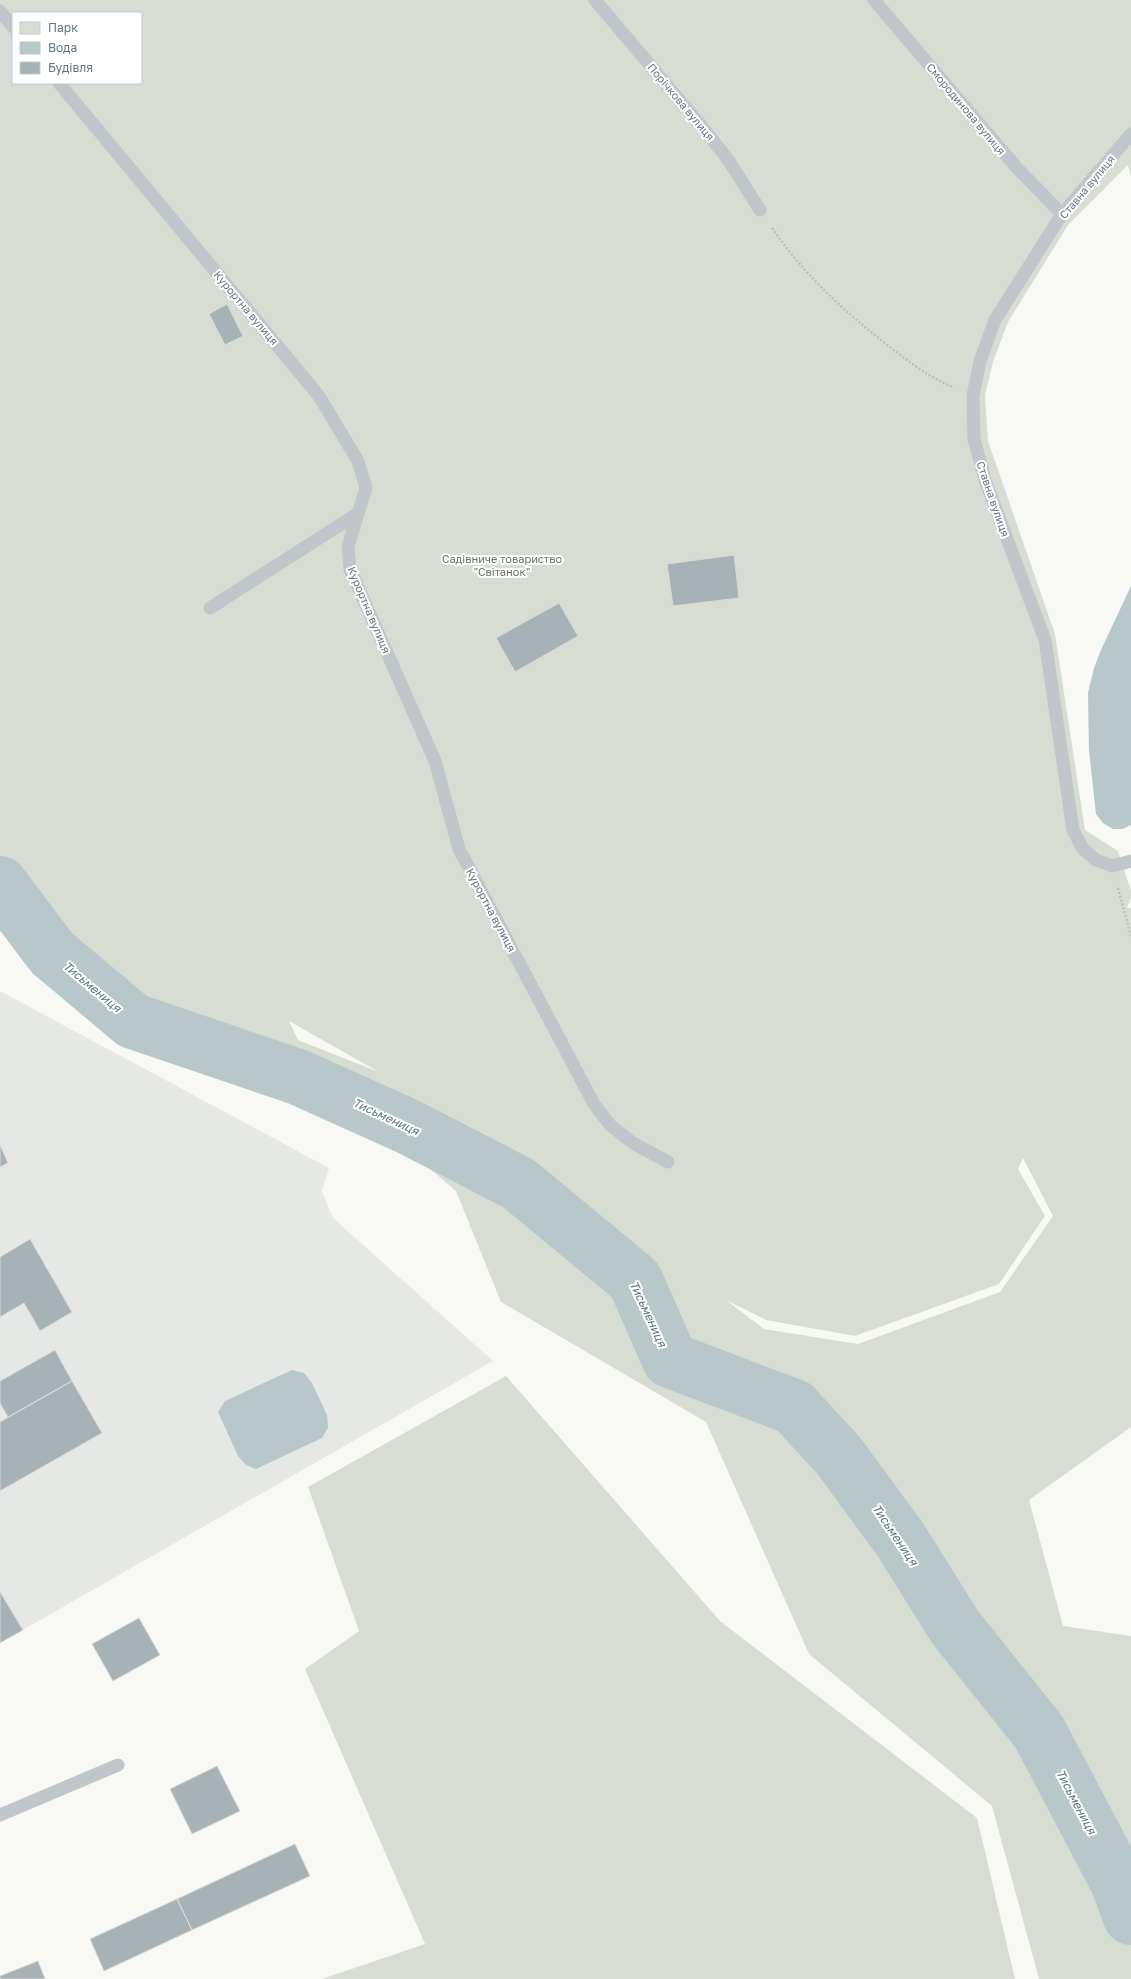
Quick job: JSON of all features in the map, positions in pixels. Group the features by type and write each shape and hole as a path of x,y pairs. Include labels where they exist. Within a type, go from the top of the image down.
{"lane":[{"name":"Порічкова вулиця","path":"595,0 708,134 729,161 760,210"},
{"name":"Смородинова вулиця","path":"874,0 1016,167 1062,214"},
{"path":"0,11 12,26"},
{"name":"Курортна вулиця","path":"61,84 319,396 358,461 366,488 348,546 350,569 435,761 459,849 594,1104 610,1125 633,1143 668,1162"},
{"name":"Ставна вулиця","path":"1112,866 1096,860 1083,849 1073,830 1045,640 985,480 974,439 973,396 980,361 995,320 1062,214 1131,134"},
{"path":"210,608 357,514"},
{"path":"1112,866 1131,861"},
{"path":"0,1816 118,1765"}],"path":[{"path":"760,210 792,257 805,272 864,327 921,370 947,385 973,396"},
{"path":"1112,866 1131,936"}],"shaded area":[{"path":"0,991 329,1168 322,1191 333,1218 493,1361 0,1643"}],"green space":[{"name":"Садівниче товариство \"Світанок\"","path":"0,0 1131,0 1131,176 1128,165 1068,225 1008,322 993,362 985,395 988,441 1055,634 1085,830 1118,851 1131,891 1131,898 1127,908 1131,908 1131,1427 1029,1500 1063,1626 1131,1636 1131,1979 1039,1979 992,1806 809,1654 706,1422 501,1302 456,1191 307,1064 141,1006 59,943 0,864","holes":["289,1021 379,1072 298,1040","1023,1158 1053,1216 1000,1292 858,1344 764,1329 726,1300 766,1320 855,1336 999,1284 1045,1216 1018,1169"]},
{"path":"506,1376 720,1621 977,1818 1015,1979 322,1979 425,1944 305,1669 359,1631 308,1487"}],"water":[{"path":"1131,586 1131,825 1123,829 1113,829 1103,823 1096,814 1089,750 1088,693 1094,668 1101,650"},
{"path":"292,1370 304,1373 312,1383 327,1415 328,1428 322,1438 256,1469 246,1465 238,1456 218,1412 225,1401"}],"building":[{"path":"227,304 243,336 225,345 209,314"},
{"path":"734,555 739,598 673,606 667,564"},
{"path":"559,603 578,636 515,672 496,638"},
{"path":"0,1145 8,1163 0,1167"},
{"path":"30,1239 72,1312 40,1331 24,1303 0,1317 0,1257"},
{"path":"55,1350 72,1381 8,1417 0,1403 0,1381"},
{"path":"72,1381 102,1433 0,1491 0,1422"},
{"path":"0,1592 23,1630 0,1643"},
{"path":"139,1618 160,1655 113,1681 92,1644"},
{"path":"217,1766 240,1811 192,1834 170,1789"},
{"path":"295,1844 310,1876 192,1930 177,1899"},
{"path":"177,1899 192,1930 104,1971 90,1939"},
{"path":"38,1961 45,1979 0,1979 0,1976"}],"waterway":[{"name":"Тисьмениця","path":"0,884 52,953 133,1021 298,1077 409,1127 519,1184 635,1280 670,1360 794,1407 839,1456 900,1539 955,1627 1039,1732 1118,1882 1131,1917"}]}
